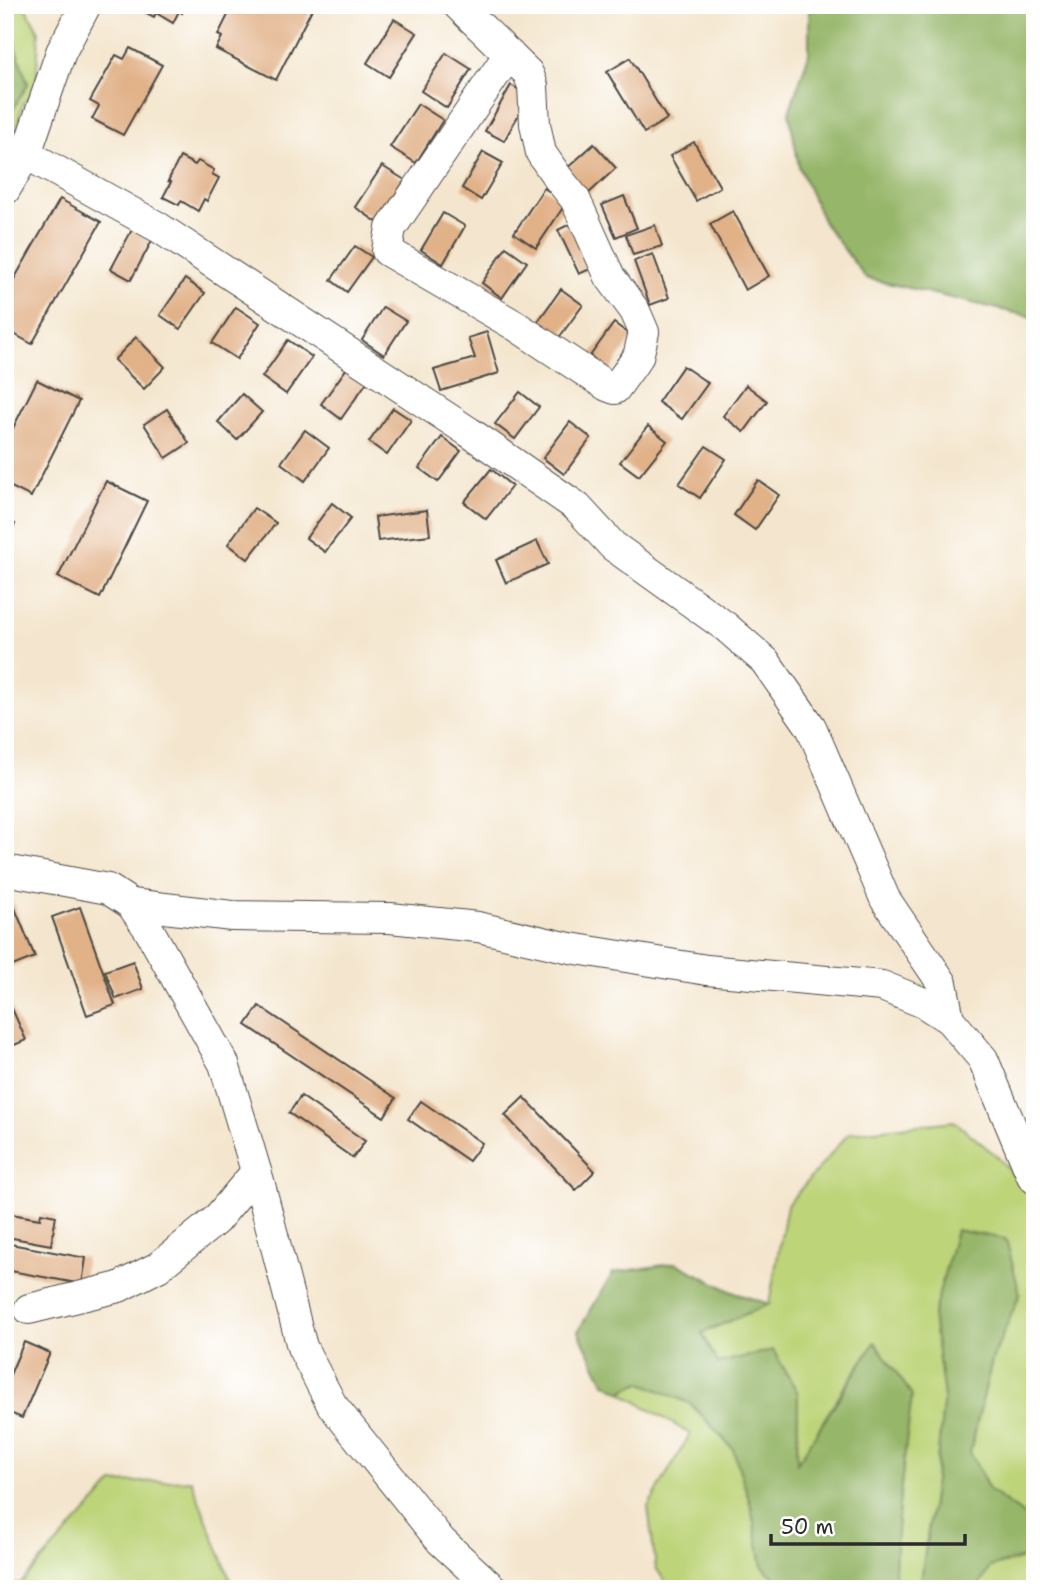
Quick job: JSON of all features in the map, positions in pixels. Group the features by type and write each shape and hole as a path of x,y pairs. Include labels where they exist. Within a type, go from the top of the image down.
{"street":[{"path":"5,190 26,154 61,52 86,5"},
{"path":"458,5 509,54 528,73 533,86 535,124 541,153 575,199 610,277 635,311 644,332 638,357 615,389 516,326 387,251 391,228 509,54"},
{"path":"26,154 158,227 469,432 577,507 613,546 726,628 765,661 811,727 885,899 943,984 949,1019"},
{"path":"5,870 108,890 131,904 148,928 224,1064 256,1172 302,1347 332,1405 441,1541 493,1589"},
{"path":"131,904 232,916 390,918 478,927 570,948 707,970 881,986 924,1003 949,1019 984,1059 1035,1179"},
{"path":"29,1309 119,1287 158,1267 216,1220 256,1172"}],"green space":[{"path":"5,5 24,5 39,32 36,91 23,103 10,155 5,164 5,122 28,84 5,19"},
{"path":"809,5 1035,5 1035,314 1032,317 866,278 824,223 799,167 789,112 809,54"},
{"path":"5,19 28,84 5,122"},
{"path":"954,1121 998,1157 1035,1200 1035,1465 1031,1471 1035,1473 1035,1523 989,1490 970,1452 992,1360 1020,1294 933,1316 944,1396 920,1589 895,1589 895,1549 901,1486 875,1343 797,1464 798,1393 717,1363 702,1333 769,1304 787,1205 849,1133"},
{"path":"956,1230 1006,1239 1020,1294 992,1360 970,1452 989,1490 1035,1523 1035,1555 990,1567 977,1589 920,1589 944,1396 933,1316"},
{"path":"676,1263 732,1292 769,1304 702,1333 718,1363 773,1350 798,1393 797,1463 875,1342 912,1395 898,1516 895,1589 787,1589 762,1566 751,1506 733,1449 691,1404 640,1382 621,1392 604,1382 578,1331 613,1273"},
{"path":"640,1382 691,1404 733,1449 751,1506 762,1566 787,1589 670,1589 656,1568 648,1507 690,1434 621,1392"},
{"path":"191,1480 234,1589 5,1589 5,1586 21,1583 113,1483"},
{"path":"1035,1555 1035,1589 977,1589 990,1567"}],"building":[{"path":"140,5 186,5 182,13 179,11 173,23 156,13 154,17 139,9"},
{"path":"233,5 314,5 276,80 216,49 222,37 218,35"},
{"path":"394,19 417,33 389,77 367,63"},
{"path":"130,48 162,65 123,135 92,119 99,106 90,101 116,55 124,59"},
{"path":"446,53 471,69 447,108 421,91"},
{"path":"630,58 667,119 644,133 607,72"},
{"path":"511,85 529,96 504,141 485,131"},
{"path":"418,104 443,120 416,163 390,147"},
{"path":"694,142 720,187 696,201 670,156"},
{"path":"594,144 616,168 587,195 565,170"},
{"path":"483,152 503,163 481,200 462,188"},
{"path":"180,157 195,165 198,161 214,170 212,174 219,178 207,201 204,199 198,211 181,201 179,205 163,197"},
{"path":"382,166 405,180 377,222 355,207"},
{"path":"544,188 566,203 536,248 514,233"},
{"path":"624,196 637,228 616,237 602,205"},
{"path":"60,199 101,222 32,344 5,329 5,295"},
{"path":"733,211 769,276 745,290 710,224"},
{"path":"443,213 465,226 443,264 421,250"},
{"path":"578,220 599,265 579,274 558,230"},
{"path":"135,224 155,235 131,280 111,269"},
{"path":"655,225 662,246 633,255 626,235"},
{"path":"355,246 372,257 347,292 331,280"},
{"path":"506,247 527,262 502,298 482,283"},
{"path":"653,254 669,298 650,305 634,261"},
{"path":"185,279 205,293 180,329 160,315"},
{"path":"561,289 583,305 558,339 536,324"},
{"path":"236,307 260,323 237,359 212,343"},
{"path":"383,307 406,321 384,355 362,340"},
{"path":"614,323 633,337 610,371 590,356"},
{"path":"487,332 499,373 441,391 434,370 475,358 468,338"},
{"path":"136,337 165,367 144,389 114,360"},
{"path":"288,340 312,357 286,394 262,377"},
{"path":"683,366 708,383 682,419 658,402"},
{"path":"347,368 367,382 341,419 321,404"},
{"path":"37,380 79,401 31,497 5,484 5,444"},
{"path":"746,385 767,401 744,432 723,416"},
{"path":"520,392 539,407 515,439 495,424"},
{"path":"242,394 262,412 237,440 218,422"},
{"path":"393,408 411,420 387,455 369,442"},
{"path":"167,409 189,443 166,458 144,424"},
{"path":"570,422 591,438 564,474 543,458"},
{"path":"648,426 667,441 639,476 620,462"},
{"path":"305,430 329,448 305,481 281,463"},
{"path":"442,437 461,451 438,482 419,468"},
{"path":"706,446 726,459 700,498 679,484"},
{"path":"491,469 512,486 486,519 464,502"},
{"path":"758,480 779,495 755,530 734,515"},
{"path":"106,481 147,501 100,598 58,577"},
{"path":"332,503 351,518 325,552 306,538"},
{"path":"254,508 276,523 248,559 228,544"},
{"path":"427,510 430,535 378,541 375,517"},
{"path":"5,519 15,524 5,544"},
{"path":"537,541 548,564 506,583 496,560"},
{"path":"5,884 35,957 5,969"},
{"path":"80,907 115,1005 87,1015 52,917"},
{"path":"133,961 143,989 116,999 105,971"},
{"path":"9,1002 26,1040 5,1049 5,1004"},
{"path":"259,1006 396,1098 384,1117 246,1025"},
{"path":"301,1096 365,1141 353,1158 289,1113"},
{"path":"524,1097 595,1171 576,1190 505,1115"},
{"path":"421,1101 482,1143 469,1161 408,1119"},
{"path":"41,1213 56,1216 51,1245 7,1237 11,1214 40,1219"},
{"path":"5,1243 86,1258 82,1284 5,1270"},
{"path":"24,1342 50,1353 22,1418 5,1411 5,1386"}]}
